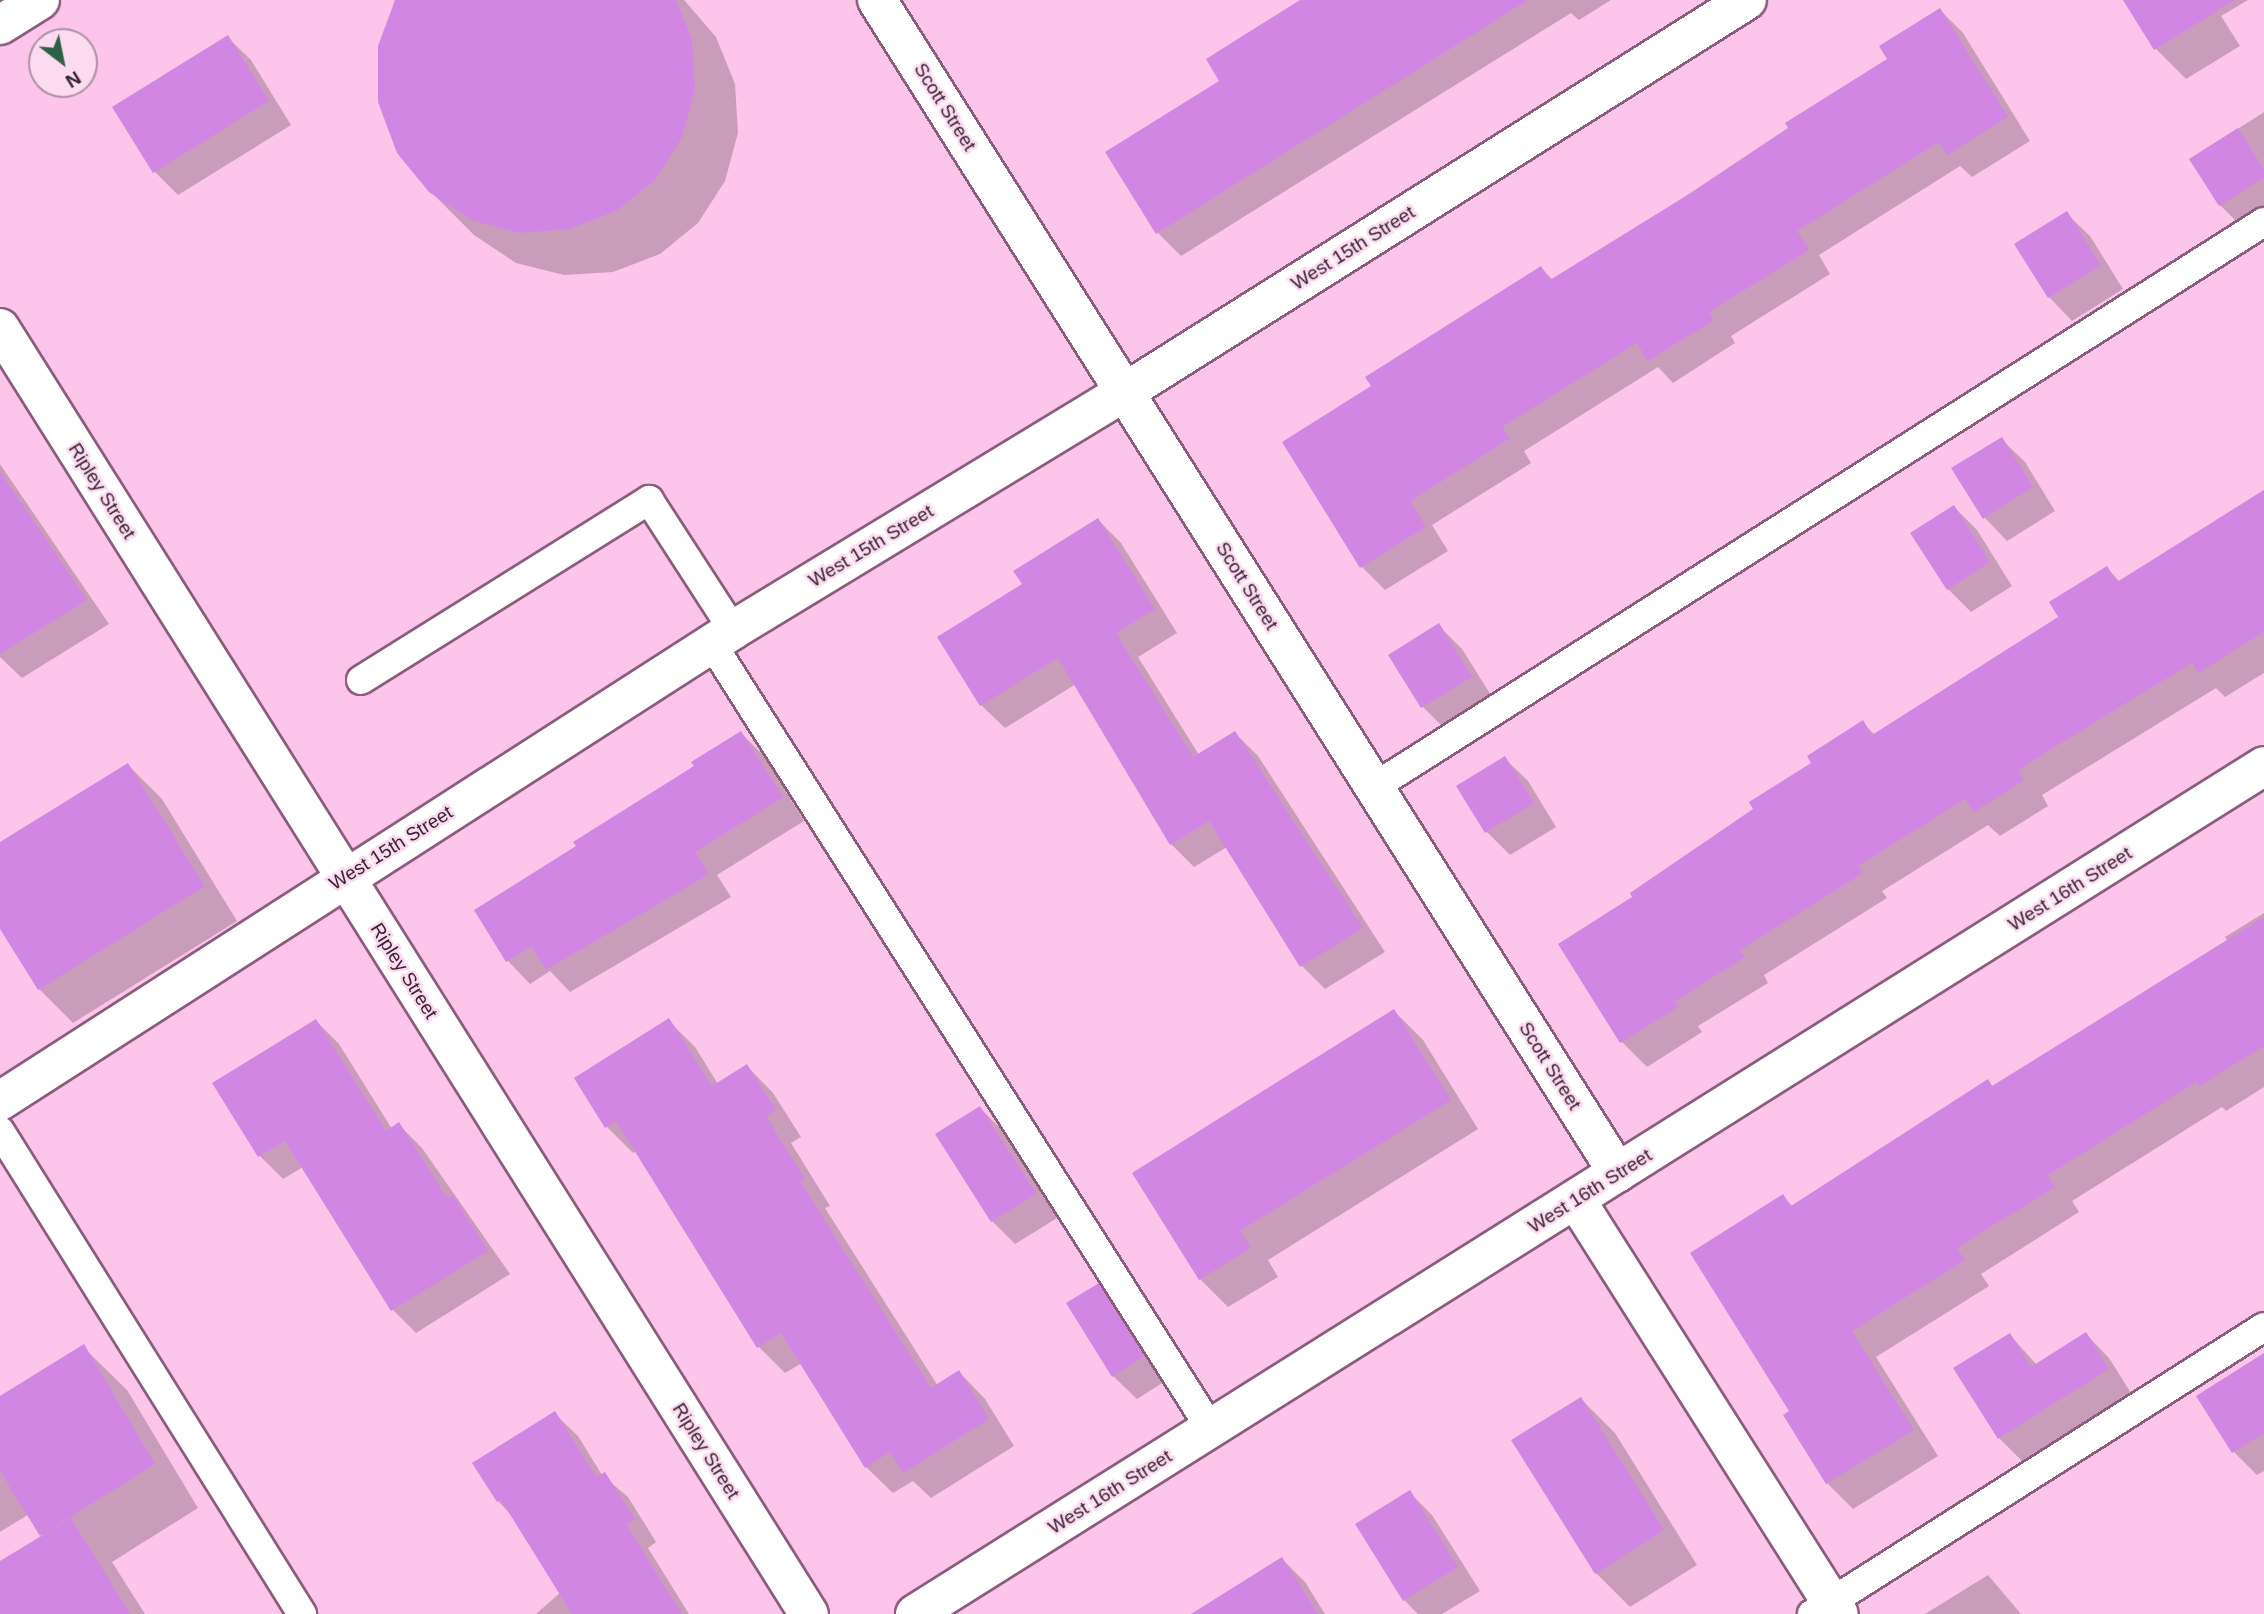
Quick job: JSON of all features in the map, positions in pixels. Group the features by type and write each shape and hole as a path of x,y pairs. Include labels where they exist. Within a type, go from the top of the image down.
{"street":[{"path":"0,25 40,0"},
{"name":"West 15th Street","path":"0,1101 344,877 723,637 1125,392 1748,0"},
{"name":"Scott Street","path":"887,4 1125,392 1618,1173"},
{"name":"Ripley Street","path":"0,328 809,1614"},
{"name":"West 16th Street","path":"915,1614 2264,766"},
{"path":"1576,1200 1828,1610"}],"lane":[{"path":"1374,787 2264,222"},
{"path":"361,680 649,500 723,637 1211,1429"},
{"path":"0,1131 302,1614"},
{"path":"1828,1610 2264,1328"}],"building":[{"path":"395,0 676,0 692,39 695,89 682,137 655,180 616,211 569,229 519,233 471,220 429,192 397,153 378,102 378,46"},
{"path":"1300,0 1528,0 1156,234 1105,152 1219,81 1206,59"},
{"path":"2123,0 2235,0 2154,50"},
{"path":"1940,8 2008,117 1947,155 1939,142 1797,231 1809,250 1709,312 1714,320 1648,361 1637,343 1502,427 1509,439 1410,501 1426,527 1360,568 1282,442 1371,386 1365,377 1541,266 1550,280 1689,194 1788,128 1785,123 1887,59 1879,46"},
{"path":"228,35 269,101 153,173 112,107"},
{"path":"2238,128 2264,169 2264,178 2219,206 2189,159"},
{"path":"2067,211 2101,265 2048,298 2014,244"},
{"path":"2002,437 2033,487 1983,519 1951,468"},
{"path":"0,472 87,600 0,654"},
{"path":"2264,490 2264,632 2198,673 2192,663 2116,709 2018,770 2024,780 1974,812 1965,799 1858,866 1863,873 1740,950 1745,957 1675,1001 1678,1007 1620,1043 1558,944 1632,897 1630,893 1753,809 1749,802 1811,763 1807,756 1863,720 1872,735 2058,617 2049,602 2107,566 2117,582"},
{"path":"1954,505 1990,562 1947,590 1910,533"},
{"path":"1098,518 1155,609 1116,633 1193,757 1235,731 1363,928 1300,967 1209,821 1170,845 1058,658 980,706 937,637 1022,584 1013,571"},
{"path":"1439,623 1472,677 1421,708 1388,655"},
{"path":"741,731 783,797 695,852 709,874 546,970 531,946 506,962 474,910 576,846 573,842 694,766 691,762"},
{"path":"1505,756 1534,803 1485,833 1456,786"},
{"path":"128,763 205,886 38,990 0,929 0,842"},
{"path":"2264,917 2264,1046 2199,1086 2196,1082 2048,1175 2055,1187 1957,1248 1965,1260 1852,1331 1914,1430 1826,1484 1783,1415 1789,1411 1690,1253 1783,1194 1791,1206 1988,1079 1992,1086"},
{"path":"1394,1009 1451,1100 1240,1231 1251,1248 1199,1280 1132,1173"},
{"path":"669,1018 712,1086 747,1064 776,1110 766,1116 805,1179 800,1181 931,1388 959,1370 989,1419 903,1473 890,1452 865,1468 781,1333 757,1348 616,1121 605,1128 574,1078"},
{"path":"316,1019 386,1131 399,1122 447,1198 453,1195 488,1251 391,1311 285,1141 258,1157 212,1083"},
{"path":"980,1106 1036,1194 991,1222 935,1134"},
{"path":"1099,1283 1145,1356 1112,1377 1066,1303"},
{"path":"2086,1332 2109,1369 1998,1439 1953,1368 2010,1333 2031,1367"},
{"path":"84,1344 155,1464 40,1536 0,1471 0,1396"},
{"path":"2264,1353 2264,1433 2232,1453 2196,1396"},
{"path":"1581,1397 1664,1530 1595,1574 1511,1440"},
{"path":"555,1411 596,1477 605,1472 635,1519 626,1524 682,1614 572,1614 501,1500 497,1502 472,1463"},
{"path":"1410,1490 1458,1567 1403,1601 1355,1524"},
{"path":"71,1518 130,1614 0,1614 0,1561"},
{"path":"1282,1557 1318,1614 1191,1614"}]}
